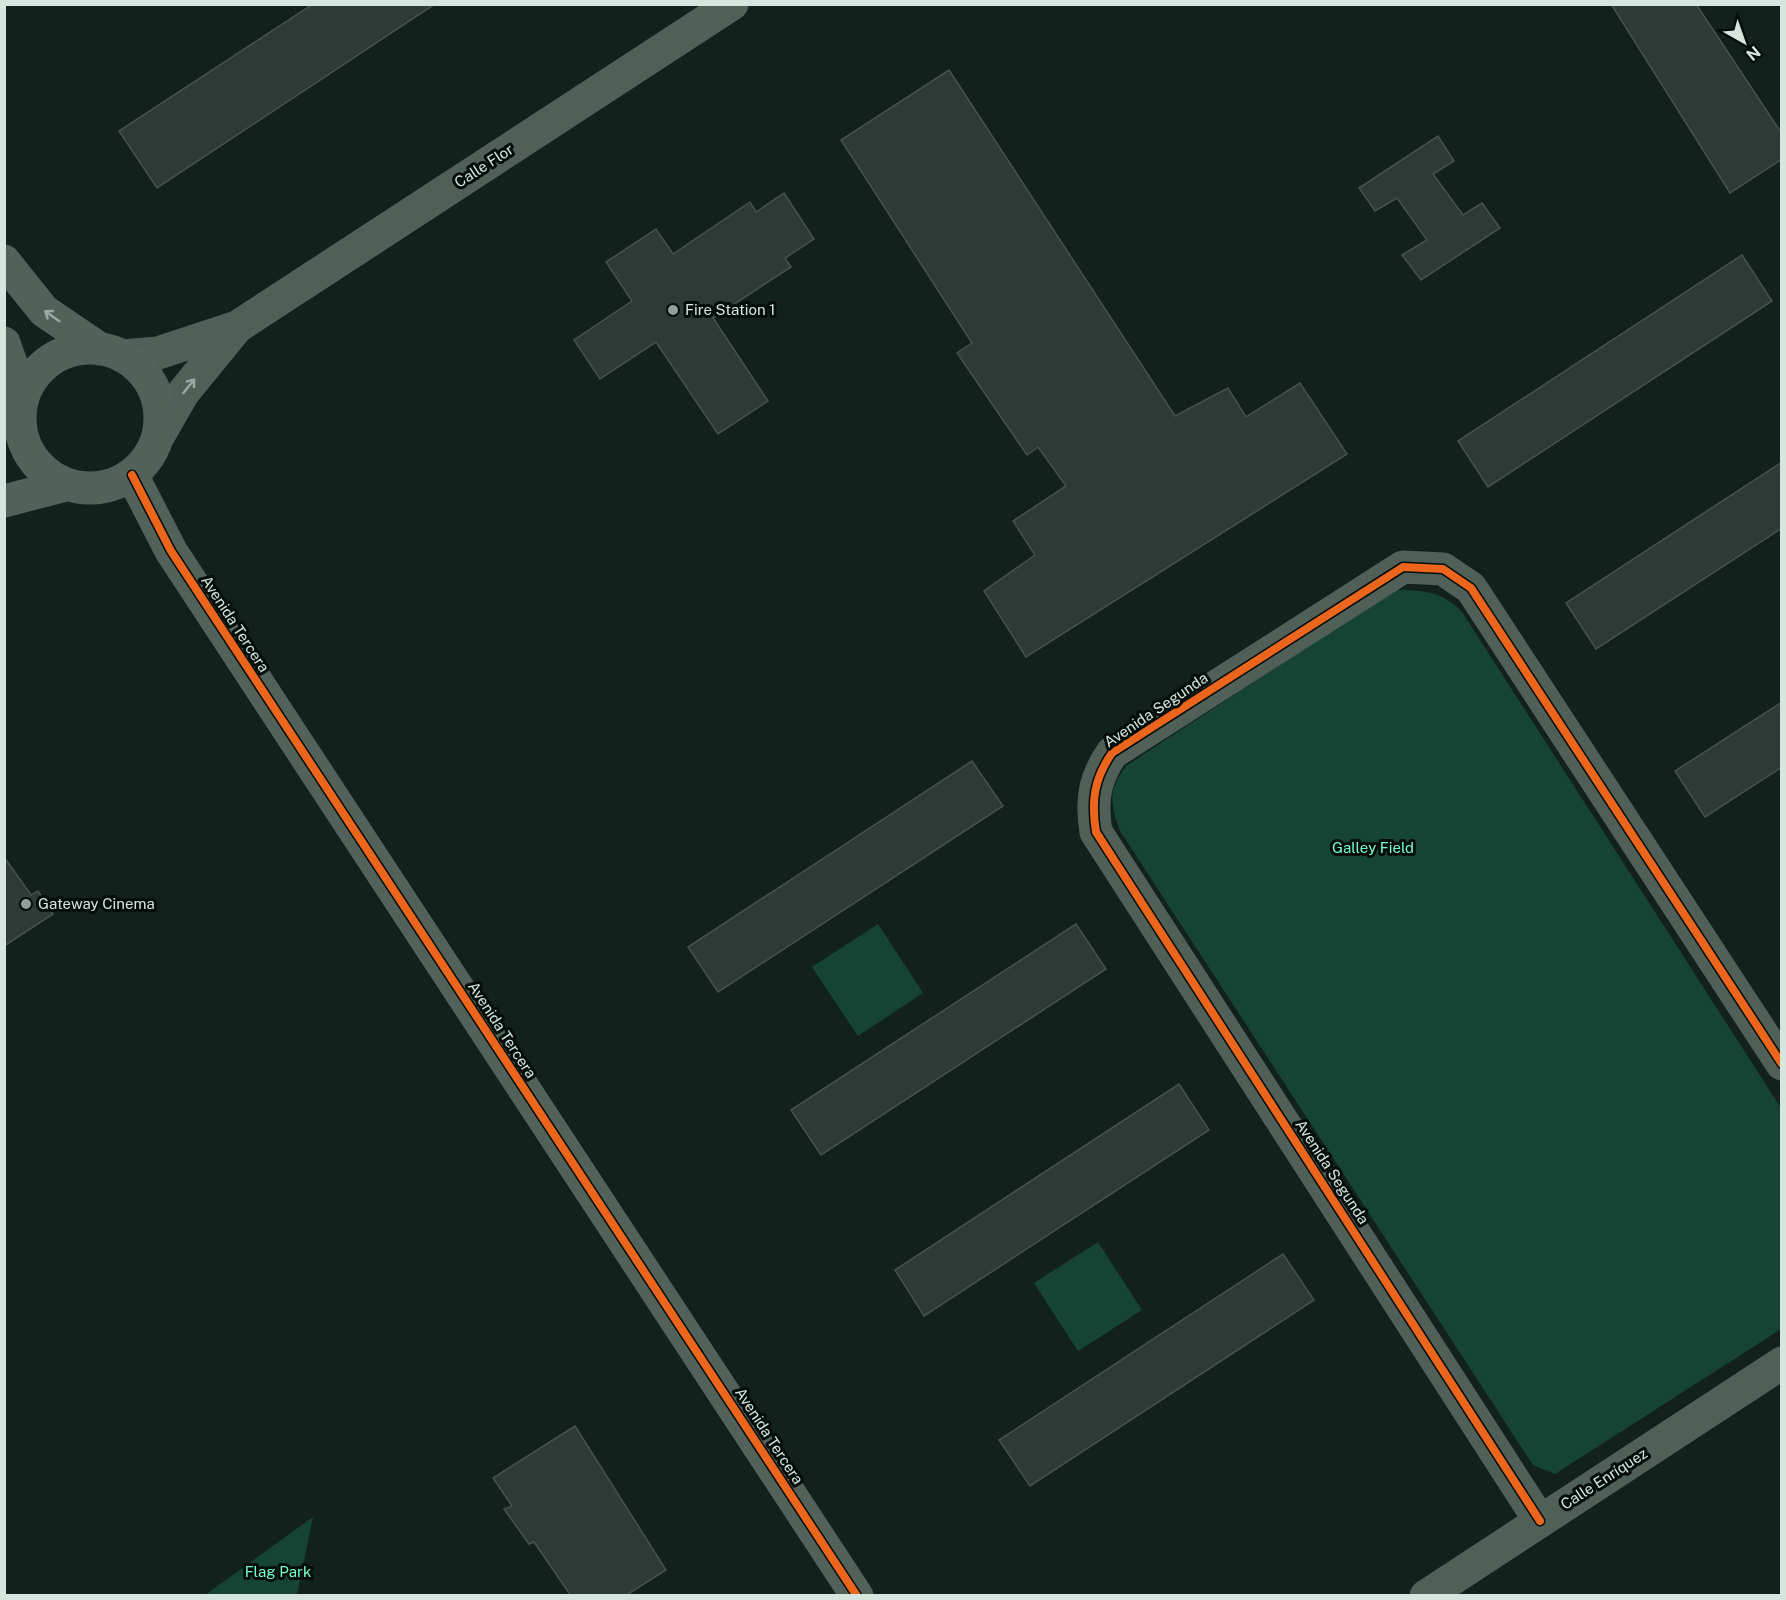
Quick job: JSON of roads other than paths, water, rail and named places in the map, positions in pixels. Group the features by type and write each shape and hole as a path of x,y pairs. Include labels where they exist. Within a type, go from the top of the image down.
{"street":[{"name":"Calle Flor","path":"111,352 159,353 237,327 732,4"},
{"path":"4,261 44,311 141,369 154,388 160,411 159,435 149,457 132,475 112,485 89,489 66,484 46,474 31,457 16,417 4,343"},
{"name":"Calle Flor","path":"159,435 183,393 237,327"},
{"path":"16,417 32,380 45,365 62,354 81,349 111,352"},
{"name":"Avenida Tercera","path":"132,475 171,551 857,1596"},
{"path":"4,501 66,484"},
{"name":"Avenida Segunda","path":"1540,1521 1096,832 1093,800 1101,769 1112,753 1403,567 1443,569 1471,588 1782,1064"},
{"name":"Calle Enríquez","path":"1426,1596 1782,1363"}],"place":[{"name":"Fire Station 1","path":"673,310"},
{"name":"Gateway Cinema","path":"26,904"}],"park label":[{"name":"Galley Field","path":"1373,848"},
{"name":"Flag Park","path":"278,1572"}]}
